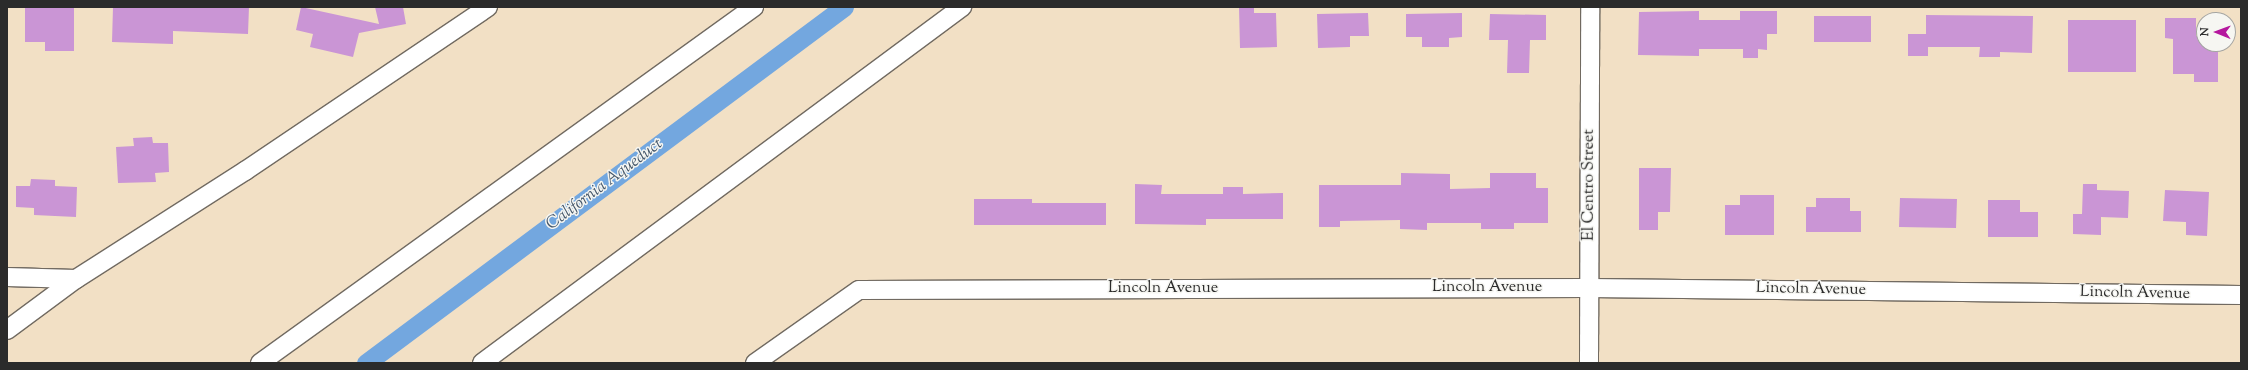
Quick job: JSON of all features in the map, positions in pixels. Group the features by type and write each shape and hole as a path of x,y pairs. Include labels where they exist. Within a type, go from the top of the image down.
{"street":[{"path":"7,330 76,279 245,171 488,7"},
{"path":"260,363 754,7"},
{"path":"482,363 962,7"},
{"name":"El Centro Street","path":"1589,363 1590,7"},
{"path":"7,277 76,279"},
{"name":"Lincoln Avenue","path":"755,363 859,290 1590,288 2241,295"}],"building":[{"path":"25,7 74,7 74,51 45,51 45,42 25,42"},
{"path":"113,7 249,7 248,34 173,31 173,44 112,42"},
{"path":"301,7 379,24 375,7 403,7 406,24 359,33 353,57 310,47 313,34 296,30"},
{"path":"1239,7 1254,7 1254,13 1276,13 1277,47 1240,48"},
{"path":"1699,11 1699,20 1740,20 1740,11 1777,11 1777,34 1767,34 1767,50 1758,49 1758,58 1743,58 1743,49 1699,49 1699,56 1638,55 1639,12"},
{"path":"1368,13 1369,36 1350,36 1350,47 1318,48 1317,14"},
{"path":"1462,13 1462,37 1449,38 1449,47 1422,47 1422,37 1406,37 1406,14"},
{"path":"1490,14 1546,15 1546,40 1530,40 1529,73 1507,73 1508,40 1489,40"},
{"path":"1926,15 2033,16 2032,53 2000,52 2000,57 1979,57 1980,47 1928,47 1928,56 1908,56 1908,34 1926,34"},
{"path":"1814,16 1871,16 1871,42 1814,42"},
{"path":"2165,18 2196,18 2196,52 2218,52 2218,82 2194,82 2194,74 2173,74 2173,39 2165,38"},
{"path":"2068,20 2136,20 2136,72 2068,72"},
{"path":"152,137 153,143 168,143 169,172 155,173 156,182 118,183 116,147 134,146 133,138"},
{"path":"1639,168 1671,168 1670,212 1658,212 1658,230 1639,230"},
{"path":"1401,173 1450,174 1450,189 1490,188 1490,173 1536,173 1536,188 1548,188 1548,223 1514,223 1514,229 1481,229 1481,223 1427,223 1427,230 1400,229 1400,220 1340,221 1340,227 1319,227 1319,185 1401,185"},
{"path":"31,179 55,180 55,186 77,187 76,217 34,215 34,208 16,207 16,186 30,186"},
{"path":"1135,184 1162,185 1161,194 1223,194 1223,187 1243,187 1243,194 1283,193 1283,219 1206,219 1206,225 1135,224"},
{"path":"2083,184 2097,184 2097,190 2129,191 2128,218 2101,217 2101,235 2073,234 2073,214 2082,214"},
{"path":"2165,190 2209,192 2207,236 2186,235 2186,222 2163,221"},
{"path":"1740,195 1774,195 1774,235 1725,235 1725,205 1740,205"},
{"path":"1816,198 1850,198 1850,211 1861,211 1861,232 1806,232 1806,207 1816,207"},
{"path":"1900,198 1957,199 1956,228 1899,227"},
{"path":"974,199 1032,199 1032,203 1106,203 1106,225 974,225"},
{"path":"1988,200 2020,200 2020,212 2038,212 2038,237 1988,237"}],"waterway":[{"name":"California Aqueduct","path":"366,363 844,7"}]}
